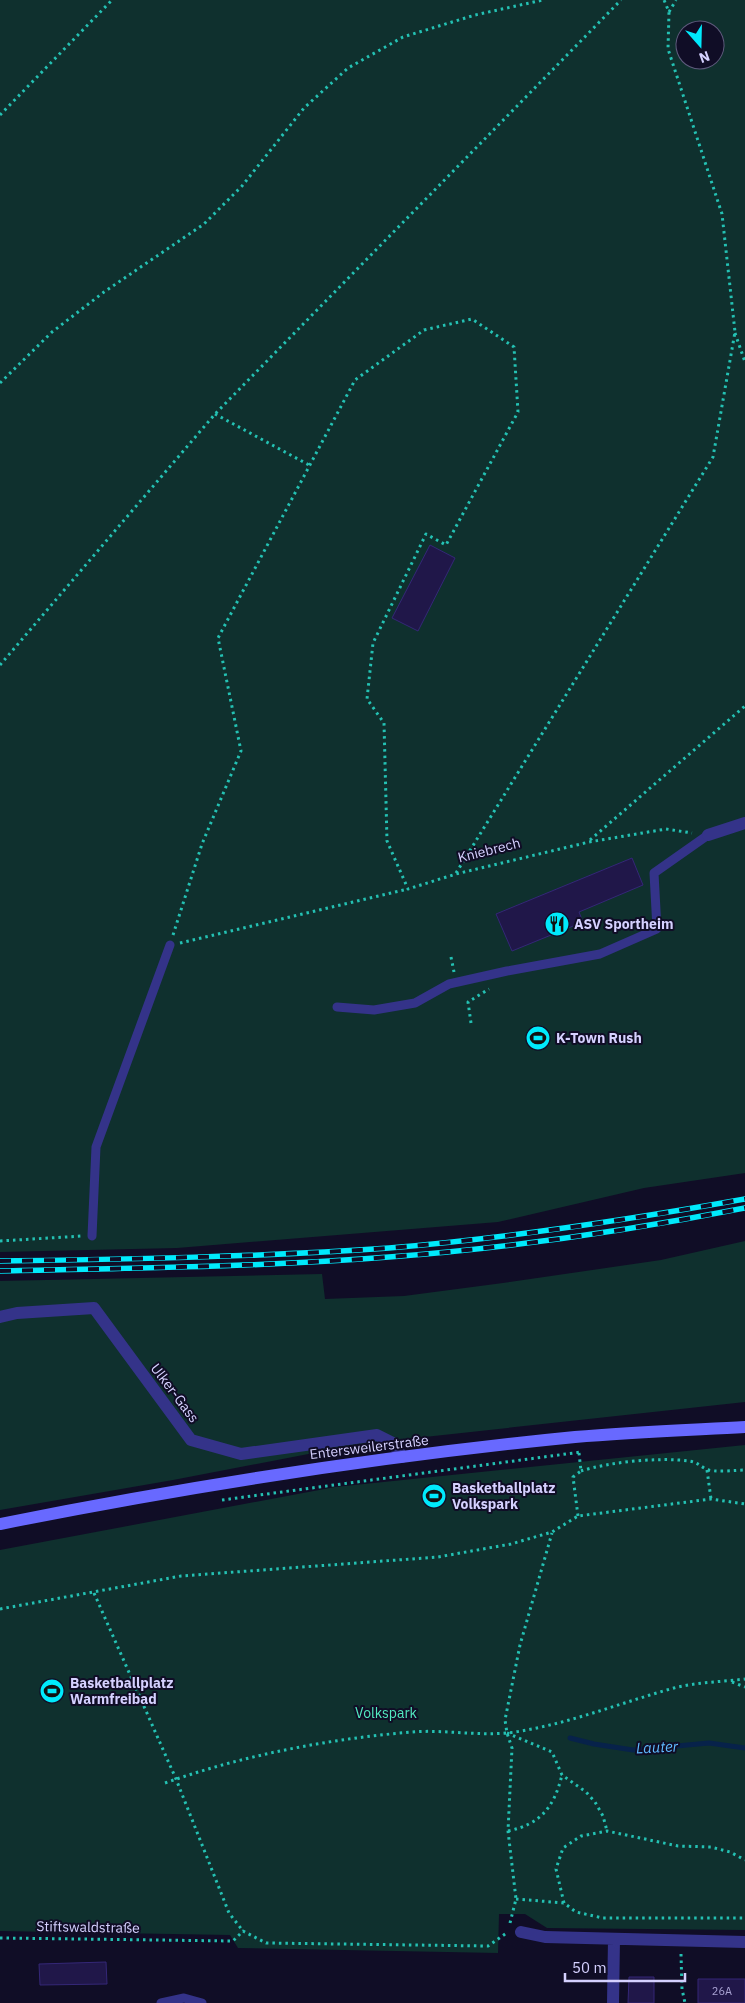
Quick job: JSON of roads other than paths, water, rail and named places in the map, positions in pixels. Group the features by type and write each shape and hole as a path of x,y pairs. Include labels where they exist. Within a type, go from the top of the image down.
{"main road":[{"name":"Entersweilerstraße","path":"0,1524 289,1472 402,1457 576,1437 745,1427"}],"street":[{"path":"708,834 745,823"},
{"name":"Ulker-Gass","path":"0,1317 94,1308 191,1440 241,1454 377,1435 394,1443 402,1457"},
{"path":"514,1932 545,1937 745,1942"},
{"path":"613,2003 614,1939"}],"lane":[{"path":"336,1007 374,1010 415,1002 449,984 507,970 600,954 657,929 654,873 708,834"},
{"path":"92,1236 96,1147 170,945"},
{"path":"162,2003 184,1998 202,2003"}],"waterway":[{"name":"Lauter","path":"570,1738 633,1750 709,1743 745,1748"}],"railway":[{"path":"0,1261 244,1256 389,1248 568,1228 745,1199"},
{"path":"0,1271 244,1265 434,1253 568,1238 745,1208"}],"place":[{"name":"ASV Sportheim","path":"557,924"},
{"name":"K-Town Rush","path":"538,1038"},
{"name":"Basketballplatz Volkspark","path":"434,1496"},
{"name":"Basketballplatz Warmfreibad","path":"52,1691"}],"park label":[{"name":"Volkspark","path":"386,1713"}]}
